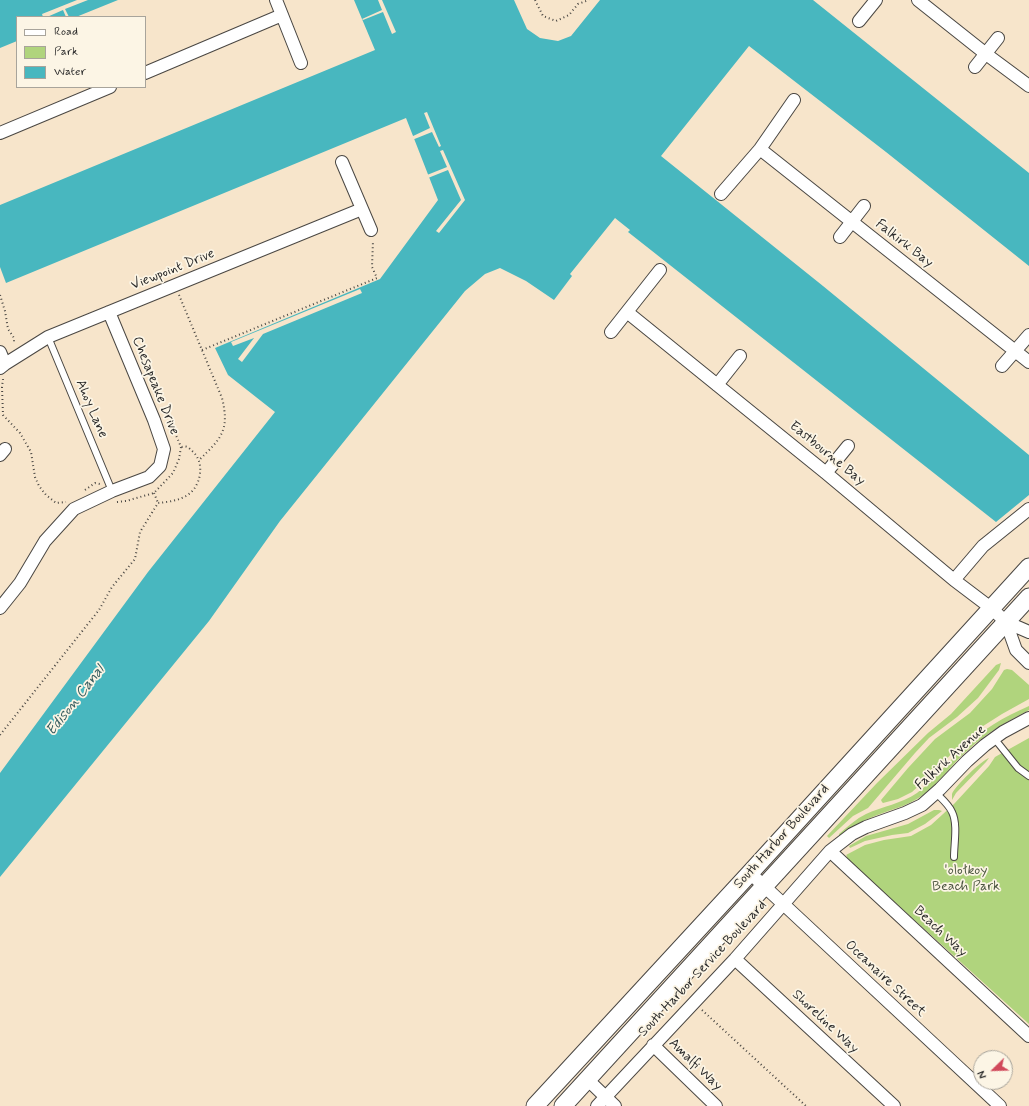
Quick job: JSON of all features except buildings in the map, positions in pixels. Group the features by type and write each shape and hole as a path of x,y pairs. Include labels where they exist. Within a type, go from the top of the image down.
{"main road":[{"name":"South Harbor Boulevard","path":"535,1106 1029,567"},
{"name":"South Harbor Boulevard","path":"563,1106 1029,597"}],"street":[{"path":"276,0 301,63"},
{"path":"859,21 876,0"},
{"path":"918,0 1029,86"},
{"path":"146,73 282,15"},
{"path":"975,67 998,38"},
{"path":"0,133 108,88"},
{"path":"721,194 760,149 794,100"},
{"name":"Falkirk Bay","path":"760,149 1029,362"},
{"path":"342,162 371,230"},
{"path":"840,237 864,206"},
{"name":"Viewpoint Drive","path":"3,366 48,337 362,208"},
{"path":"611,332 660,270"},
{"name":"Chesapeake Drive","path":"0,608 20,583 45,541 74,509 108,492 149,477 160,466 164,449 154,420 109,312"},
{"name":"Eastbourne Bay","path":"627,312 826,472 1006,622 1029,632"},
{"path":"1002,366 1028,335"},
{"path":"0,352 3,366"},
{"path":"717,385 740,356"},
{"path":"826,472 848,446"},
{"path":"954,580 982,546 1029,509"},
{"name":"Eastbourne Bay","path":"1006,622 1016,650 1029,663"},
{"name":"Falkirk Avenue","path":"830,851 852,834 922,804 936,793 967,761 994,738 1029,718"},
{"name":"South Harbor Service Boulevard","path":"597,1106 735,959 830,851"},
{"name":"Beach Way","path":"830,851 1029,1036"},
{"name":"Oceanaire Street","path":"750,873 1000,1106"},
{"name":"Shoreline Way","path":"735,959 894,1106"},
{"name":"Amalfi Way","path":"653,1046 716,1106"},
{"path":"588,1080 615,1106"}],"lane":[{"name":"Ahoy Lane","path":"48,337 108,492"},
{"path":"994,738 1018,768 1029,776"},
{"path":"936,793 948,805 953,813 955,824 954,857"}],"path":[{"path":"535,0 543,16 556,21 569,15 578,4 589,0"},
{"path":"202,350 377,278 372,267 373,243 371,230"},
{"path":"175,285 222,398 225,410 226,422 222,435 215,445 198,460"},
{"path":"0,295 5,311 8,329 14,338 15,343 3,366 3,415"},
{"path":"0,414 3,415 20,433 31,452 35,477 39,486 46,495 56,503 66,502"},
{"path":"84,491 95,483 100,484 108,492 111,503 126,501 154,493 173,473 179,459 181,447 173,428 165,416 154,420"},
{"path":"158,503 173,501 186,496 196,487 200,472 198,460 194,453 187,447 181,447"},
{"path":"154,493 158,503"},
{"path":"0,735 99,610 112,587 134,559 140,532 158,503"},
{"path":"694,1002 806,1106"}],"green space":[{"path":"1001,663 999,670 978,698 957,717 929,738 868,808 853,816 829,838 827,836 877,783 928,733 951,714 996,665"},
{"path":"1004,670 1012,670 1029,685 1029,699 980,728 912,792 898,799 883,803 881,800 908,768 935,739 970,713 992,689"},
{"path":"1029,706 1029,710 1013,718 982,738 962,755 923,795 904,805 862,822 839,837 839,834 862,816 905,800 917,793 978,735 1002,719"},
{"name":"'olołkoy Beach Park","path":"1029,738 1029,1024 846,858 846,855 865,845 884,840 911,836 931,825 954,804 989,766 995,757"},
{"path":"989,758 956,793 952,800 952,794 958,785"},
{"path":"934,810 942,811 925,824 908,833 865,841 850,848 849,846 866,836 908,824"}],"water":[{"path":"0,0 118,0 78,16 16,16 16,41 0,48"},
{"name":"Edison Canal","path":"354,0 514,0 527,29 540,38 558,41 571,36 600,0 813,0 1029,173 1029,266 886,152 749,46 661,156 823,286 1029,455 1029,495 996,522 628,232 630,230 615,218 570,274 572,276 554,300 526,281 500,268 485,274 465,291 280,521 209,621 0,877 0,773 148,572 275,412 228,375 215,348 380,279 438,200 406,118 6,283 0,267 0,205 375,50"}],"pier":[{"path":"77,0 88,0 65,9 68,16 66,16 63,10 49,16 43,16 42,14"},
{"path":"378,0 382,0 396,32 392,34 383,12 363,20 362,19 382,10"},
{"path":"427,112 441,146 439,147 432,132 412,140 411,137 430,128 424,113"},
{"path":"443,150 465,200 439,233 436,231 461,200 448,170 428,178 427,175 447,167 440,151"},
{"path":"360,289 362,293 263,334 242,362 238,359 254,338 233,346 231,342"}]}
